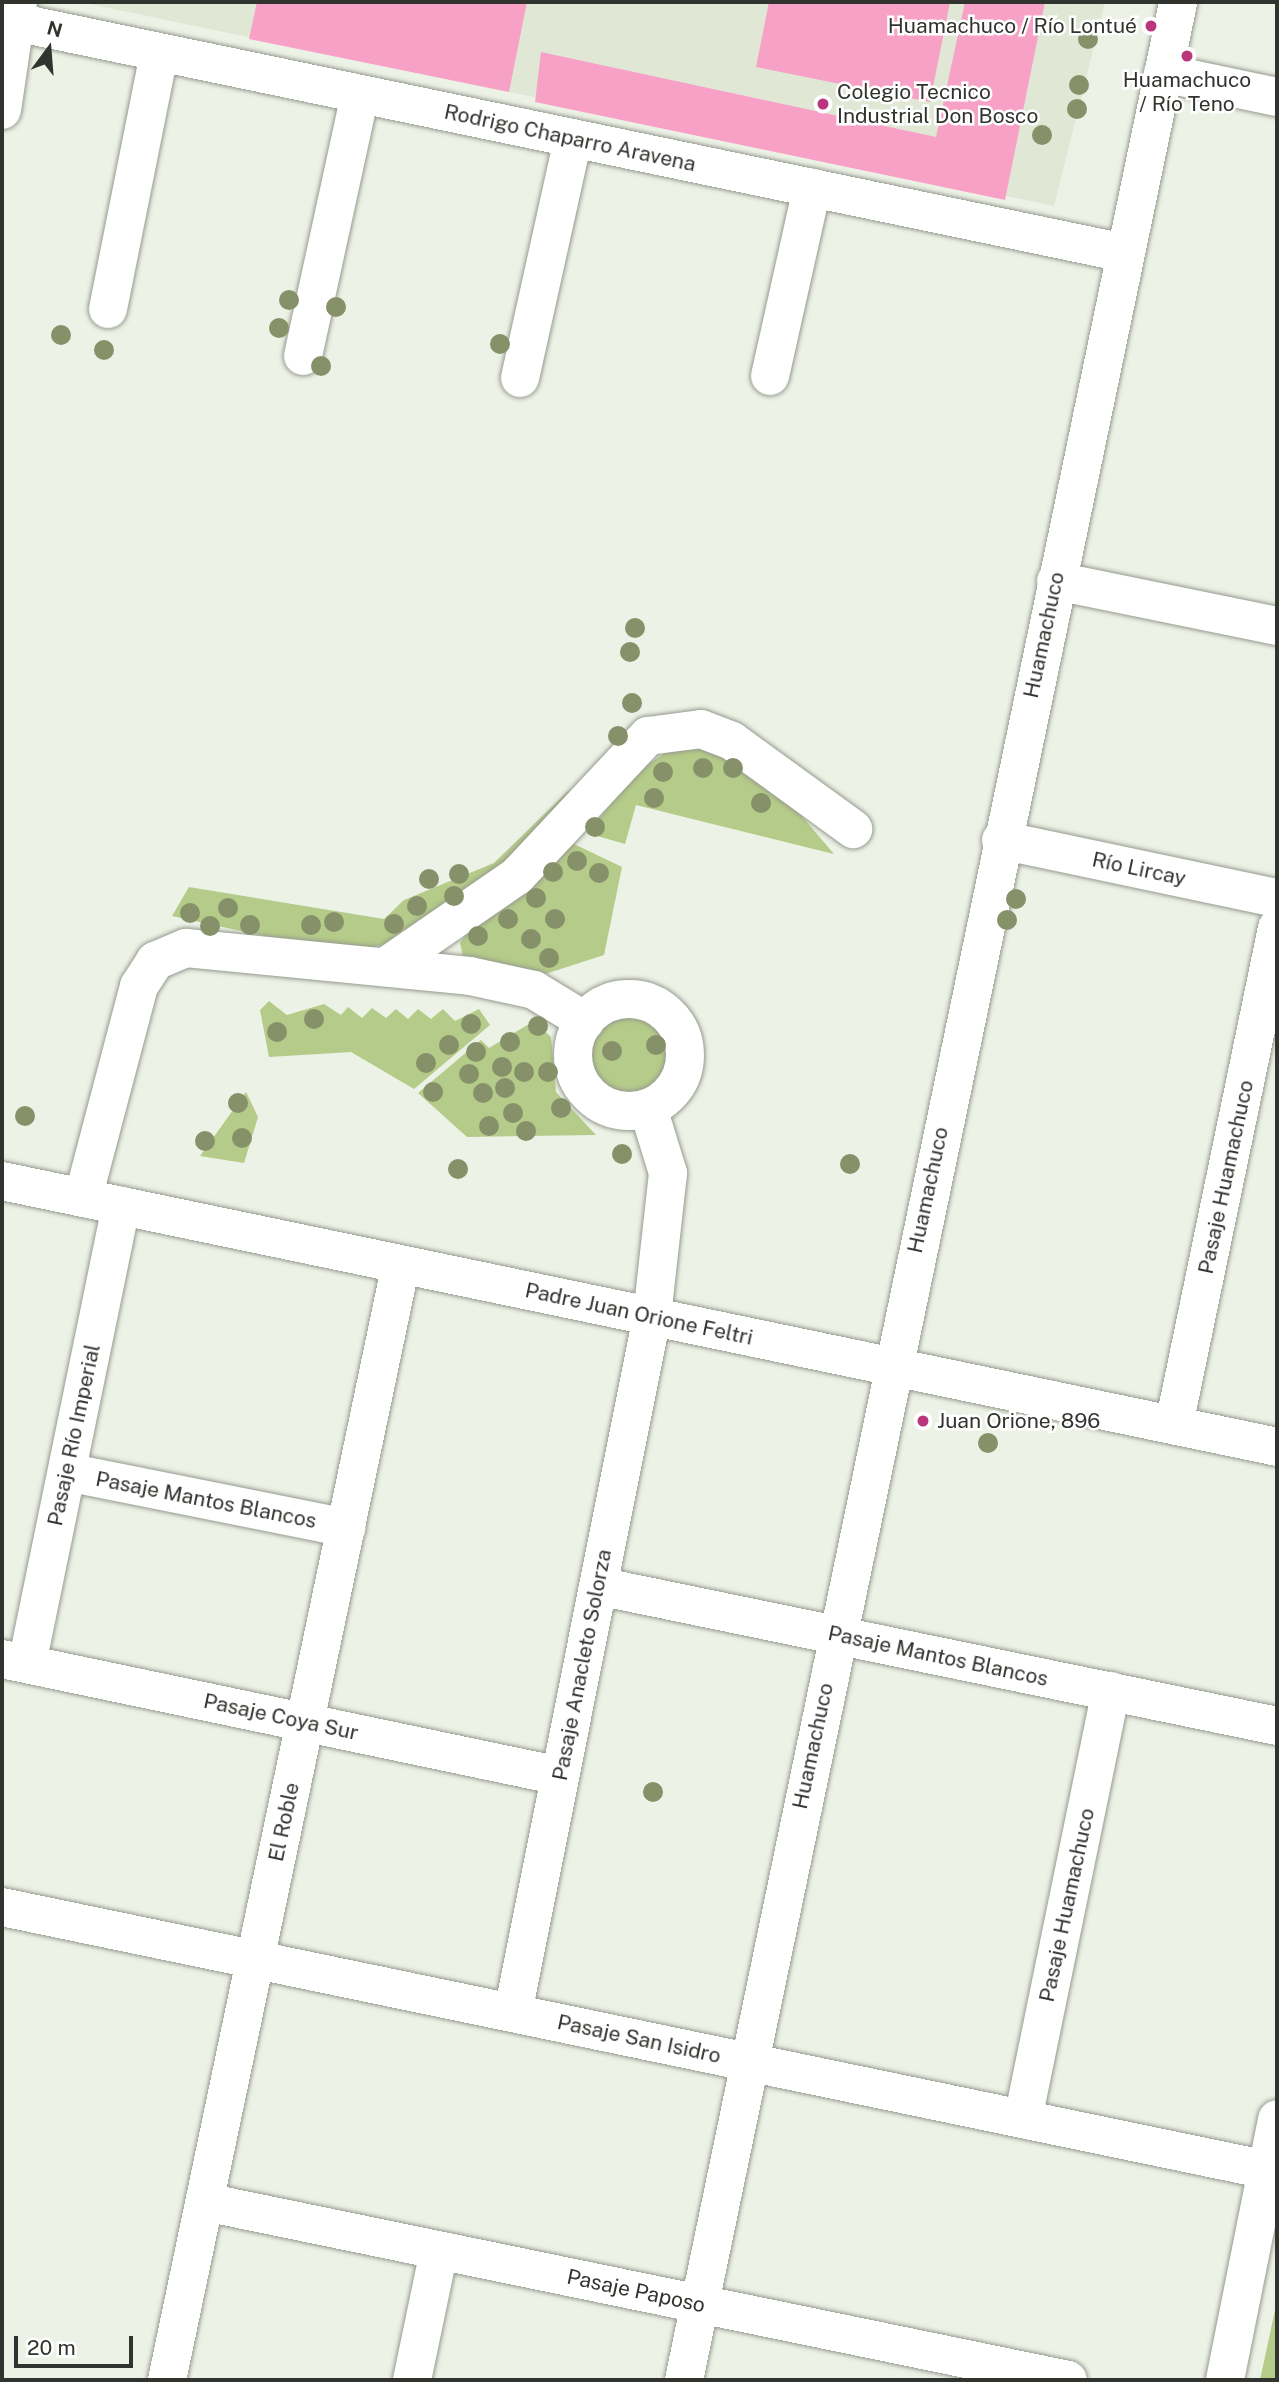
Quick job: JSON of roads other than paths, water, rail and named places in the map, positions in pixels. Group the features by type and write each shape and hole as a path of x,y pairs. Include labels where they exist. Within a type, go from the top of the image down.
{"street":[{"name":"Huamachuco","path":"684,2380 835,1635 1178,2"},
{"path":"2,110 17,12"},
{"name":"Rodrigo Chaparro Aravena","path":"17,12 159,53 1125,253"},
{"path":"108,309 159,53"},
{"path":"1163,74 1277,97"},
{"path":"303,356 360,95"},
{"path":"520,378 573,139"},
{"path":"770,376 812,188"},
{"path":"1056,580 1277,626"},
{"path":"385,967 517,876 648,736 701,729 732,741 853,829"},
{"name":"Río Lircay","path":"1001,840 1277,898"},
{"name":"Pasaje Huamachuco","path":"1174,1425 1277,928"},
{"path":"83,1198 139,986 155,961 186,948 385,967 534,990 585,1021"},
{"path":"630,1000 648,1003 675,1023 685,1055 682,1072 675,1087 648,1108 612,1109 583,1087 573,1053 585,1021 613,1002 630,1000"},
{"name":"Pasaje Anacleto Solorza","path":"513,2013 652,1316 668,1173 648,1108"},
{"name":"Padre Juan Orione Feltri","path":"2,1181 1277,1447"},
{"name":"Pasaje Río Imperial","path":"14,1661 67,1472 121,1206"},
{"name":"El Roble","path":"167,2380 401,1264"},
{"name":"Pasaje Mantos Blancos","path":"67,1472 346,1528"},
{"name":"Pasaje Mantos Blancos","path":"598,1586 1277,1726"},
{"name":"Pasaje Coya Sur","path":"14,1661 560,1776"},
{"name":"Pasaje Huamachuco","path":"1023,2119 1111,1691"},
{"name":"Pasaje San Isidro","path":"2,1907 1272,2171"},
{"path":"1225,2380 1272,2171 1277,2119"},
{"name":"Pasaje Paposo","path":"205,2203 1068,2380"},
{"path":"412,2380 439,2251"}],"place":[{"name":"Huamachuco / Río Lontué","path":"1151,26"},
{"name":"Huamachuco / Río Teno","path":"1187,56"},
{"name":"Colegio Tecnico Industrial Don Bosco","path":"823,104"},
{"name":"Juan Orione, 896","path":"923,1421"}]}
